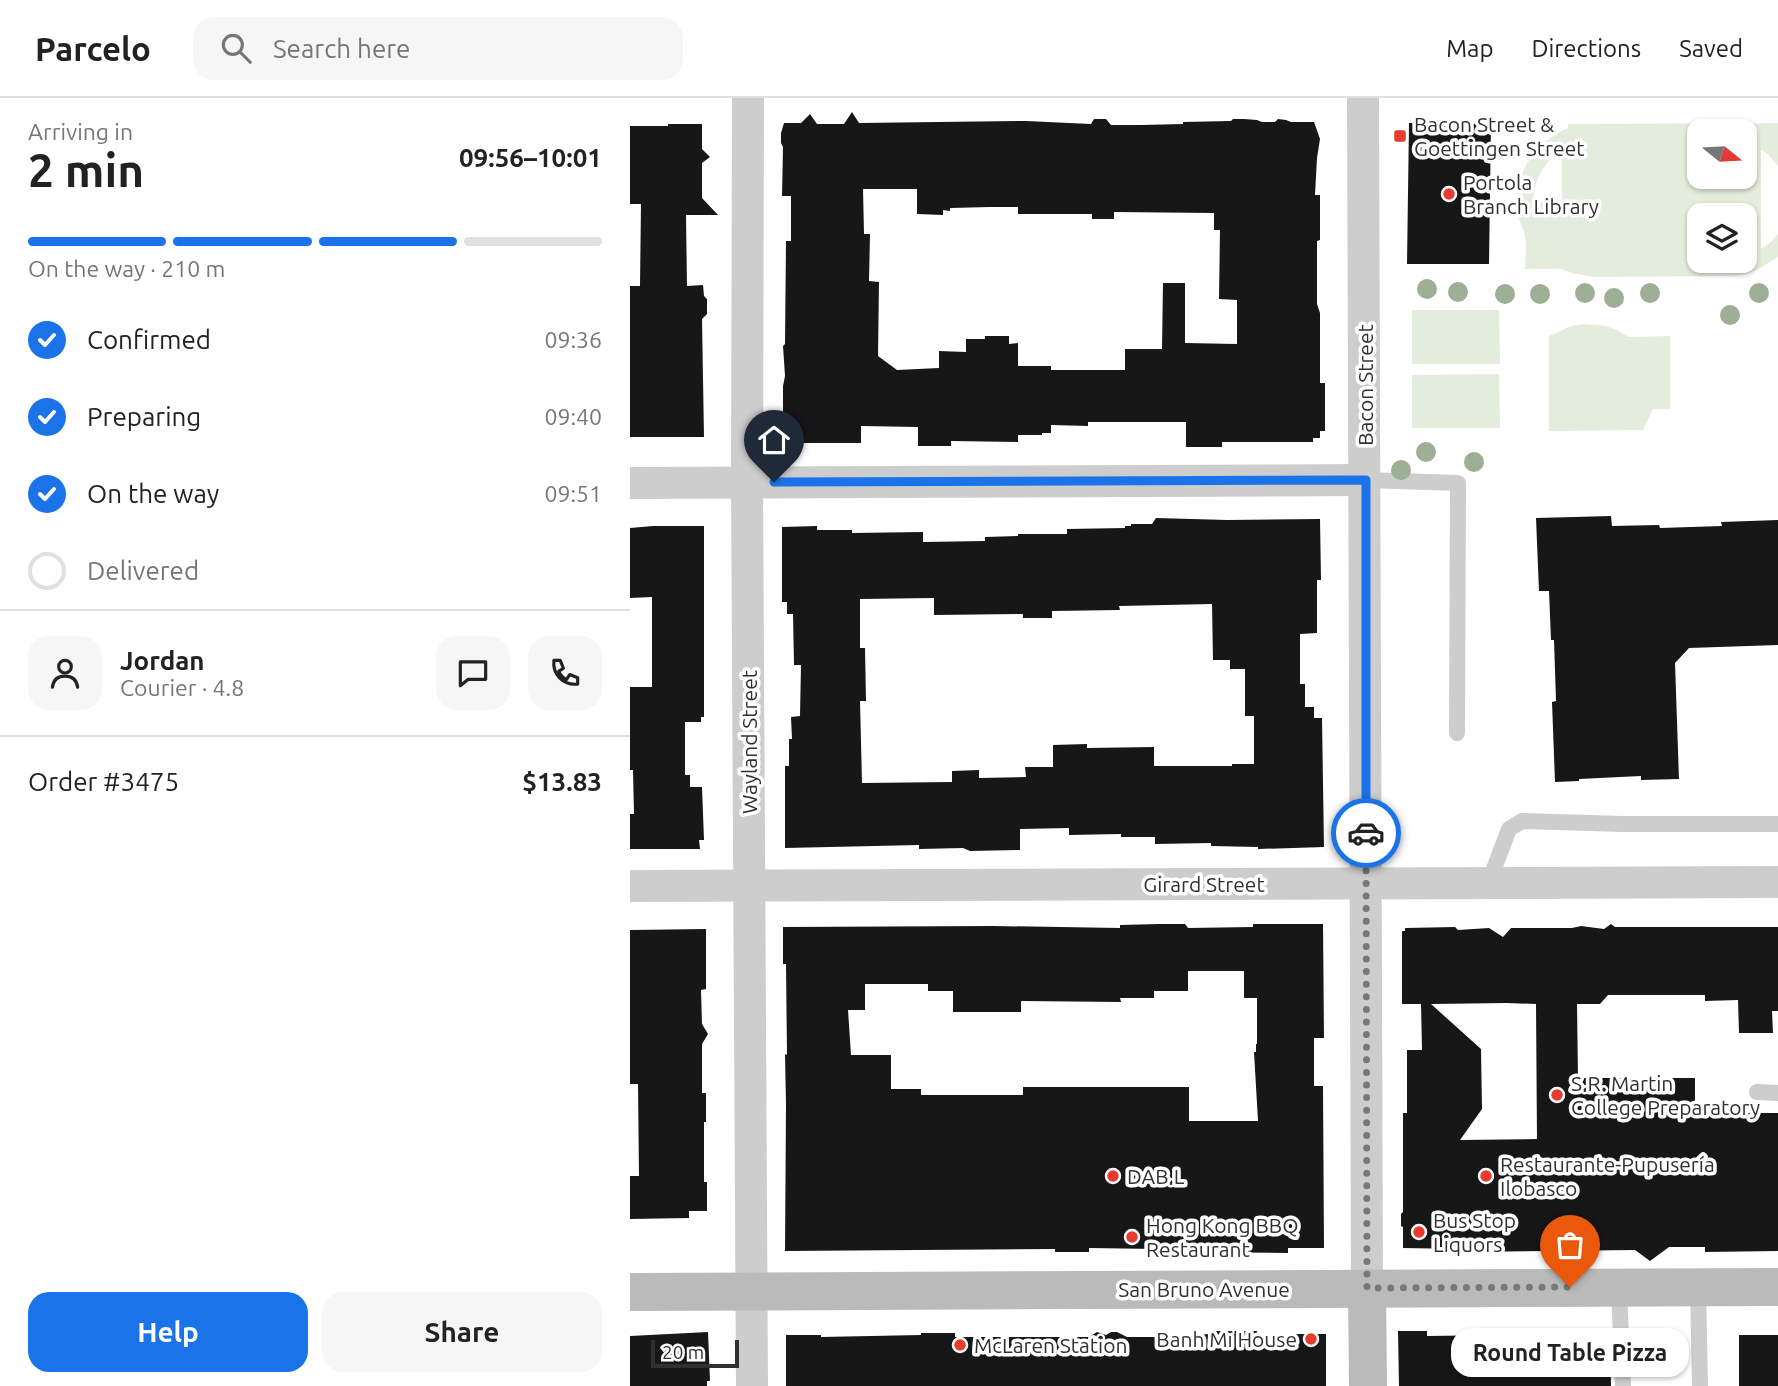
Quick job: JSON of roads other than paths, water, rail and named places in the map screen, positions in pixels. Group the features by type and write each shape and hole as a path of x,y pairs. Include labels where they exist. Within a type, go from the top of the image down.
{"main road":[{"name":"San Bruno Avenue","path":"630,1292 1778,1287"},
{"name":"Bacon Street","path":"1367,1288 1368,1386"}],"street":[{"name":"Wayland Street","path":"748,98 747,482 752,1386"},
{"name":"Bacon Street","path":"1363,98 1367,1288"},
{"path":"630,483 1366,480"},
{"name":"Girard Street","path":"630,886 1778,882"}],"lane":[{"path":"1366,480 1458,483 1457,733"},
{"path":"1489,883 1509,829 1522,821 1778,824"},
{"path":"1757,1092 1778,1093"},
{"path":"1619,1287 1623,1386"},
{"path":"1698,1287 1700,1386"}],"place":[{"name":"Bacon Street & Goettingen Street","path":"1400,136"},
{"name":"Portola Branch Library","path":"1449,194"},
{"name":"S.R. Martin College Preparatory","path":"1557,1095"},
{"name":"DAB.L","path":"1113,1176"},
{"name":"Restaurante-Pupusería Ilobasco","path":"1486,1176"},
{"name":"Bus Stop Liquors","path":"1419,1232"},
{"name":"Hong Kong BBQ Restaurant","path":"1132,1237"},
{"name":"Round Table Pizza","path":"1570,1287"},
{"name":"Banh Mi House","path":"1311,1339"},
{"name":"McLaren Station","path":"960,1345"}]}
